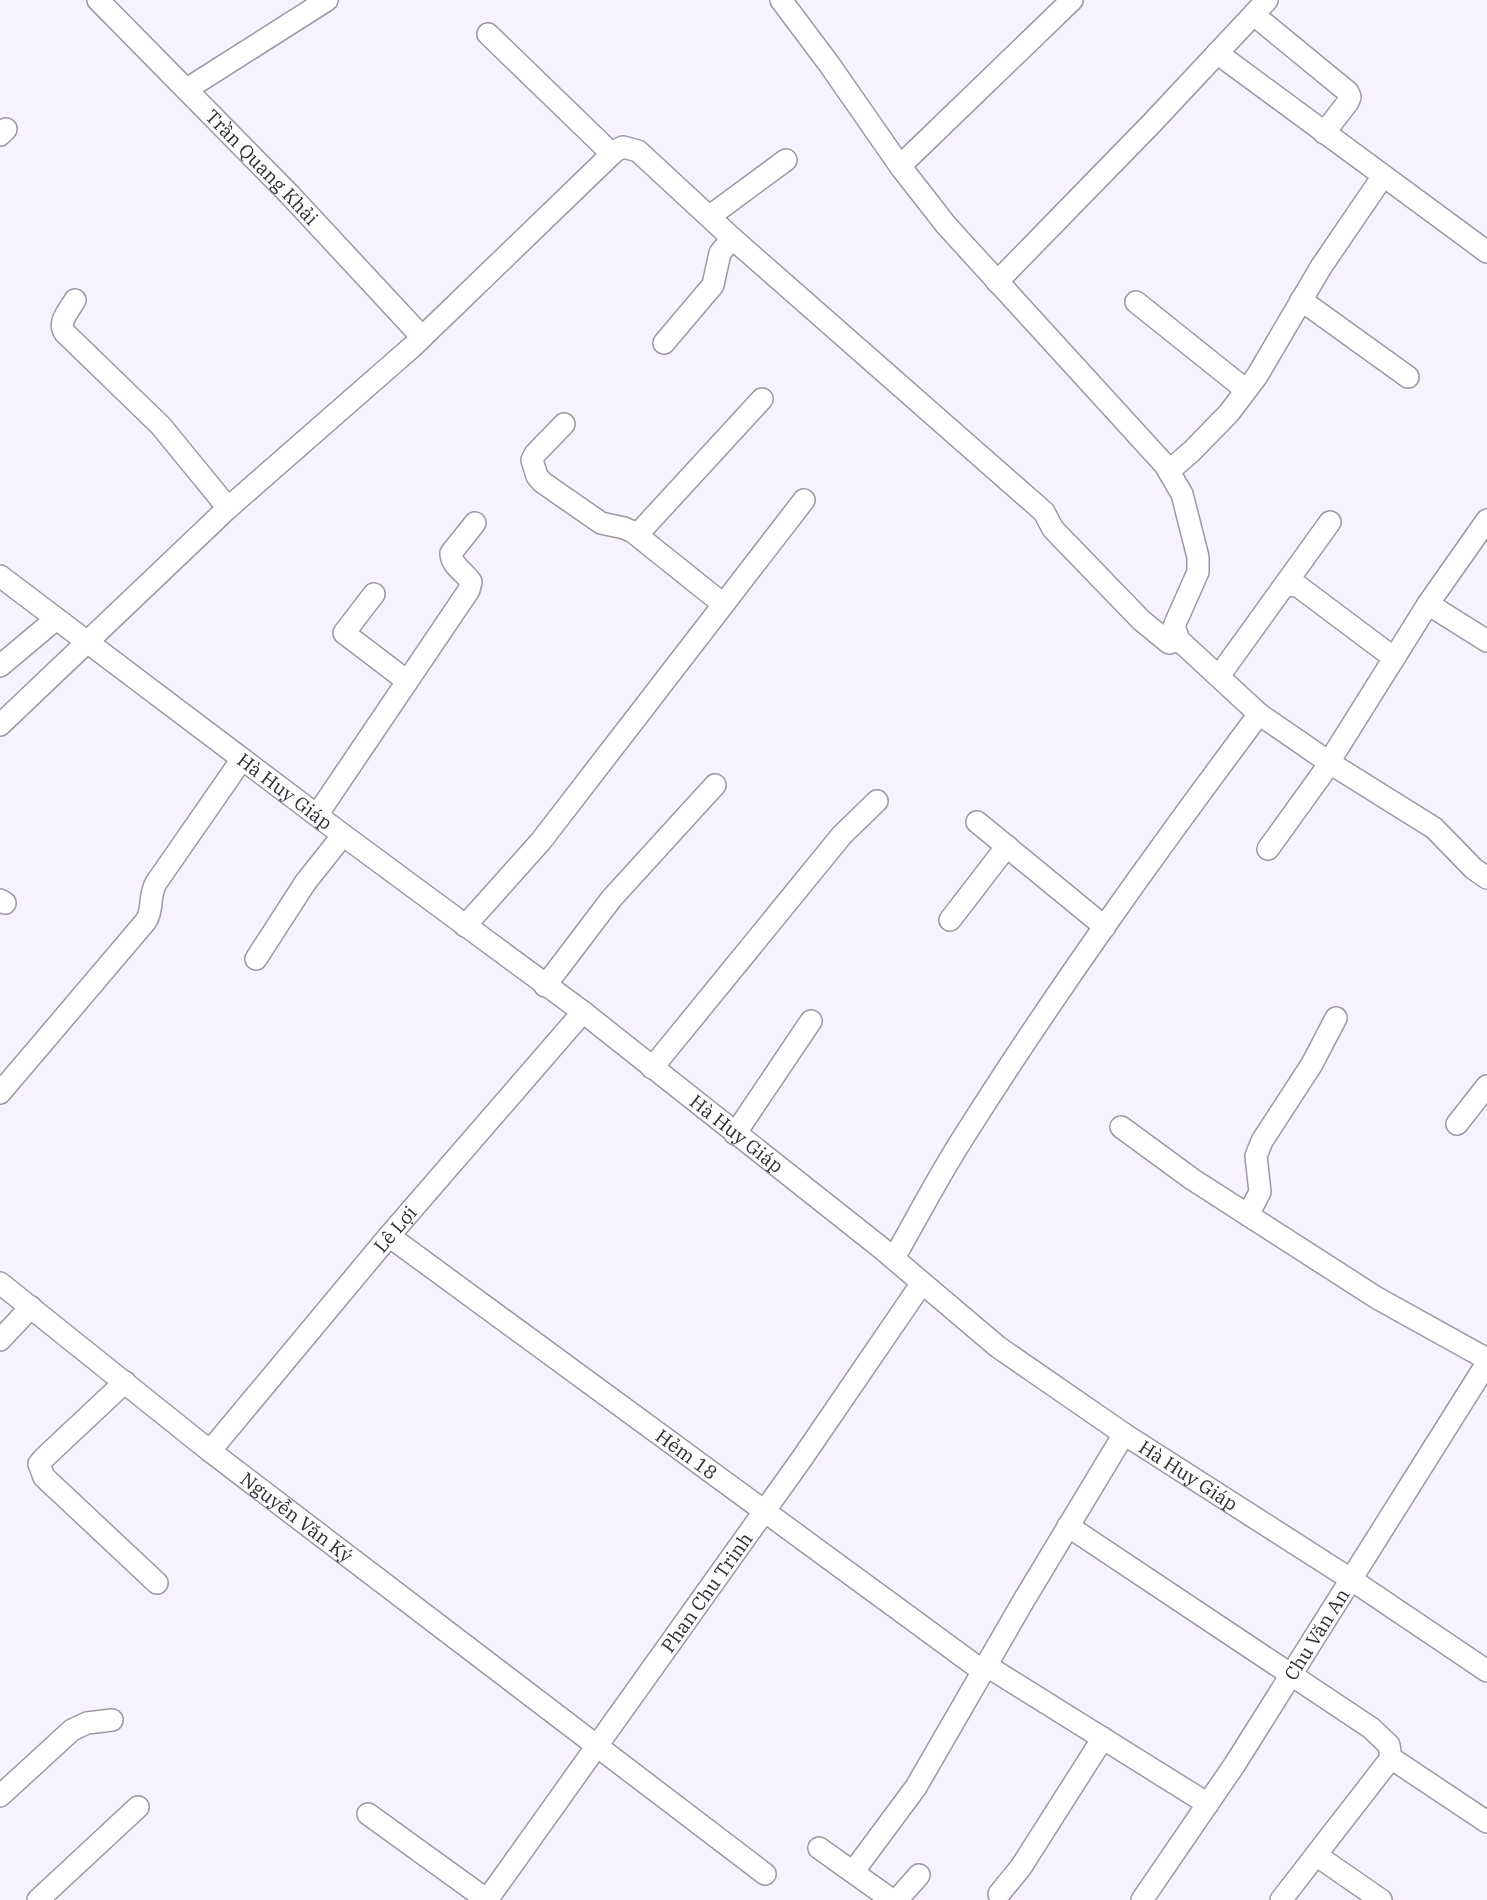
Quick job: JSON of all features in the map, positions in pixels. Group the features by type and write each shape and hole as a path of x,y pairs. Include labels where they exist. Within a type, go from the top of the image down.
{"street":[{"path":"187,89 327,0"},
{"path":"900,166 1072,0"},
{"name":"Trần Quang Khải","path":"103,1 422,337"},
{"path":"791,3 829,64 900,166 947,225 1168,471 1182,494 1198,558 1198,572 1174,626 1179,640 1259,713 1434,828 1474,869 1487,878"},
{"path":"997,282 1261,7 1349,92 1348,102 1324,133"},
{"path":"488,34 612,154"},
{"path":"1217,53 1487,252"},
{"path":"0,725 228,508 422,337 612,154 623,147 638,151 1044,512 1053,528 1141,620 1169,642 1179,640"},
{"path":"710,216 786,160"},
{"path":"1168,471 1210,432 1246,390 1321,267 1383,176"},
{"path":"664,343 713,285 720,253 733,238"},
{"path":"75,300 62,322 65,333 161,426 228,508"},
{"path":"1301,300 1408,377"},
{"path":"1136,302 1246,390"},
{"path":"637,535 762,399"},
{"path":"564,424 535,454 532,460 537,476 590,517 607,526 624,528 637,535 723,604"},
{"path":"465,926 541,841 804,500"},
{"path":"1268,849 1330,762 1428,604 1487,520"},
{"path":"1219,676 1292,585 1330,522"},
{"path":"317,815 469,590 471,582 453,563 452,553 475,523"},
{"name":"Hà Huy Giáp","path":"0,576 86,643 583,1012 894,1258 998,1347 1124,1434 1352,1580 1487,1671"},
{"path":"1292,585 1394,658"},
{"path":"374,594 344,633 407,681"},
{"path":"1428,604 1487,640"},
{"path":"0,666 56,619"},
{"path":"894,1258 962,1139 1163,841 1259,713"},
{"path":"0,1093 146,921 151,913 150,895 156,883 242,759"},
{"path":"545,986 612,898 715,785"},
{"path":"652,1069 842,835 877,801"},
{"path":"977,822 1105,927"},
{"path":"256,959 305,883 343,835"},
{"path":"950,920 1007,846"},
{"name":"Lê Lợi","path":"210,1451 389,1236 583,1012"},
{"path":"1248,1215 1260,1192 1256,1156 1262,1141 1312,1064 1336,1018"},
{"path":"735,1133 811,1021"},
{"path":"1457,1124 1487,1086"},
{"path":"1121,1127 1192,1179 1377,1298 1487,1361"},
{"name":"Hẻm 18","path":"389,1236 764,1511 986,1669 1208,1804"},
{"name":"Nguyễn Văn Ký","path":"0,1283 210,1451 765,1874"},
{"name":"Phan Chu Trinh","path":"487,1900 764,1511 922,1283"},
{"path":"0,1340 31,1307"},
{"name":"Chu Văn An","path":"1142,1900 1292,1674 1487,1361"},
{"path":"125,1382 44,1458 39,1464 39,1470 53,1487 157,1583"},
{"path":"853,1872 916,1787 1124,1434"},
{"path":"1068,1526 1292,1674 1371,1728 1389,1745 1391,1758 1281,1900"},
{"path":"0,1796 72,1730 87,1723 112,1720"},
{"path":"999,1894 1021,1867 1103,1738"},
{"path":"1391,1758 1487,1822"},
{"path":"38,1900 138,1807"},
{"path":"368,1814 487,1900"},
{"path":"819,1848 894,1900 919,1875"},
{"path":"1316,1854 1381,1900"}]}
